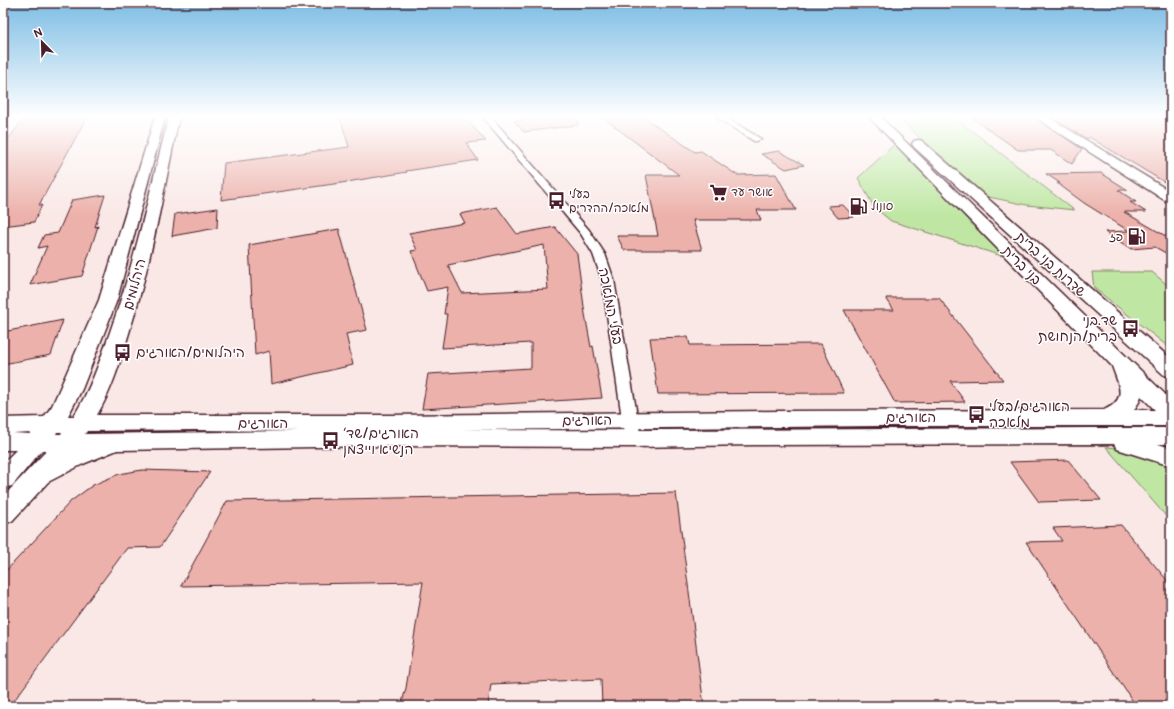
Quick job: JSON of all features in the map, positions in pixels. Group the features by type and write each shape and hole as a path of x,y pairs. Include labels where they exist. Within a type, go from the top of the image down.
{"street":[{"name":"היהלומים","path":"3,479 44,432 71,389 108,300 151,150"},
{"name":"היהלומים","path":"3,514 37,477 74,432 90,409 106,372 135,285 166,150"},
{"name":"בעלי המלאכה","path":"516,150 585,232 600,254 608,280 632,429"},
{"name":"בני ברית","path":"907,150 1171,413"},
{"name":"שדרות בני ברית","path":"925,150 1169,368"},
{"path":"1094,150 1171,198"},
{"path":"1120,363 1129,383 1131,397 1125,408 1102,426 1141,447 1171,457"},
{"name":"האורגים","path":"3,426 44,432 74,432 388,423 632,429 761,437 1102,426 1171,418"},
{"name":"האורגים","path":"1102,426 1171,436"},
{"name":"האורגים","path":"74,432 118,442 383,438 632,429"},
{"name":"האורגים","path":"3,442 44,432"},
{"path":"37,477 75,458 118,442"}],"shaded area":[{"path":"3,150 1171,150 1171,706 3,706"}],"green space":[{"path":"888,150 907,150 1006,249 1002,256 891,221 874,207 858,178"},
{"path":"933,150 997,150 1074,210 1027,205 984,196"},
{"path":"1092,272 1152,272 1171,288 1171,349 1094,288"},
{"path":"1106,447 1118,448 1171,463 1171,522"}],"building":[{"path":"3,150 69,150 39,205 42,205 34,222 3,226"},
{"path":"325,150 471,150 478,160 341,183 221,200 224,163"},
{"name":"אושר עד","path":"646,150 701,151 737,175 776,174 796,210 757,210 761,220 693,220 702,250 624,250 617,236 658,236 646,175 679,175"},
{"path":"1051,150 1081,150 1072,164"},
{"path":"1111,150 1171,150 1171,186"},
{"path":"779,151 804,165 786,169 761,154"},
{"path":"1101,173 1128,190 1118,190 1136,202 1130,202 1146,212 1124,212 1171,239 1171,256 1155,247 1131,249 1105,232 1129,231 1084,203 1057,183 1060,183 1046,174"},
{"path":"105,195 95,227 98,226 82,276 30,285 47,246 38,248 44,235 58,233 72,200"},
{"path":"843,205 854,217 838,218 828,206"},
{"path":"497,207 517,234 555,227 577,254 585,314 591,347 593,346 602,398 422,409 428,374 531,368 531,343 442,348 447,314 444,314 448,287 427,291 411,251 417,250 409,233 465,223 460,214","holes":["544,245 548,289 462,293 448,265"]},
{"path":"218,208 217,228 172,236 175,214"},
{"path":"339,229 367,330 346,334 353,365 271,384 269,351 255,355 249,245"},
{"path":"886,298 939,298 1003,380 950,381 965,402 895,403 844,310 894,310"},
{"path":"63,320 51,355 3,364 3,332"},
{"path":"688,337 690,345 821,344 844,393 658,394 650,338"},
{"path":"1068,460 1101,500 1039,502 1010,462"},
{"path":"142,470 210,472 160,547 127,548 10,706 3,706 3,574 71,501 93,485 119,474"},
{"path":"676,493 704,706 602,706 601,679 491,684 488,706 401,706 406,688 423,582 181,586 227,501"},
{"path":"1121,525 1171,585 1171,706 1136,706 1026,542 1062,541 1053,528"}],"place":[{"name":"אושר עד","path":"718,192"},
{"name":"בעלי מלאכה/ההדרים","path":"556,201"},
{"name":"סונול","path":"858,206"},
{"name":"פז","path":"1136,237"},
{"name":"שד.בני ברית/הנחושת","path":"1130,328"},
{"name":"היהלומים/האורגים","path":"123,352"},
{"name":"האורגים/בעלי מלאכה","path":"976,414"},
{"name":"האורגים/שד׳ הנשיא וייצמן","path":"330,441"}]}
